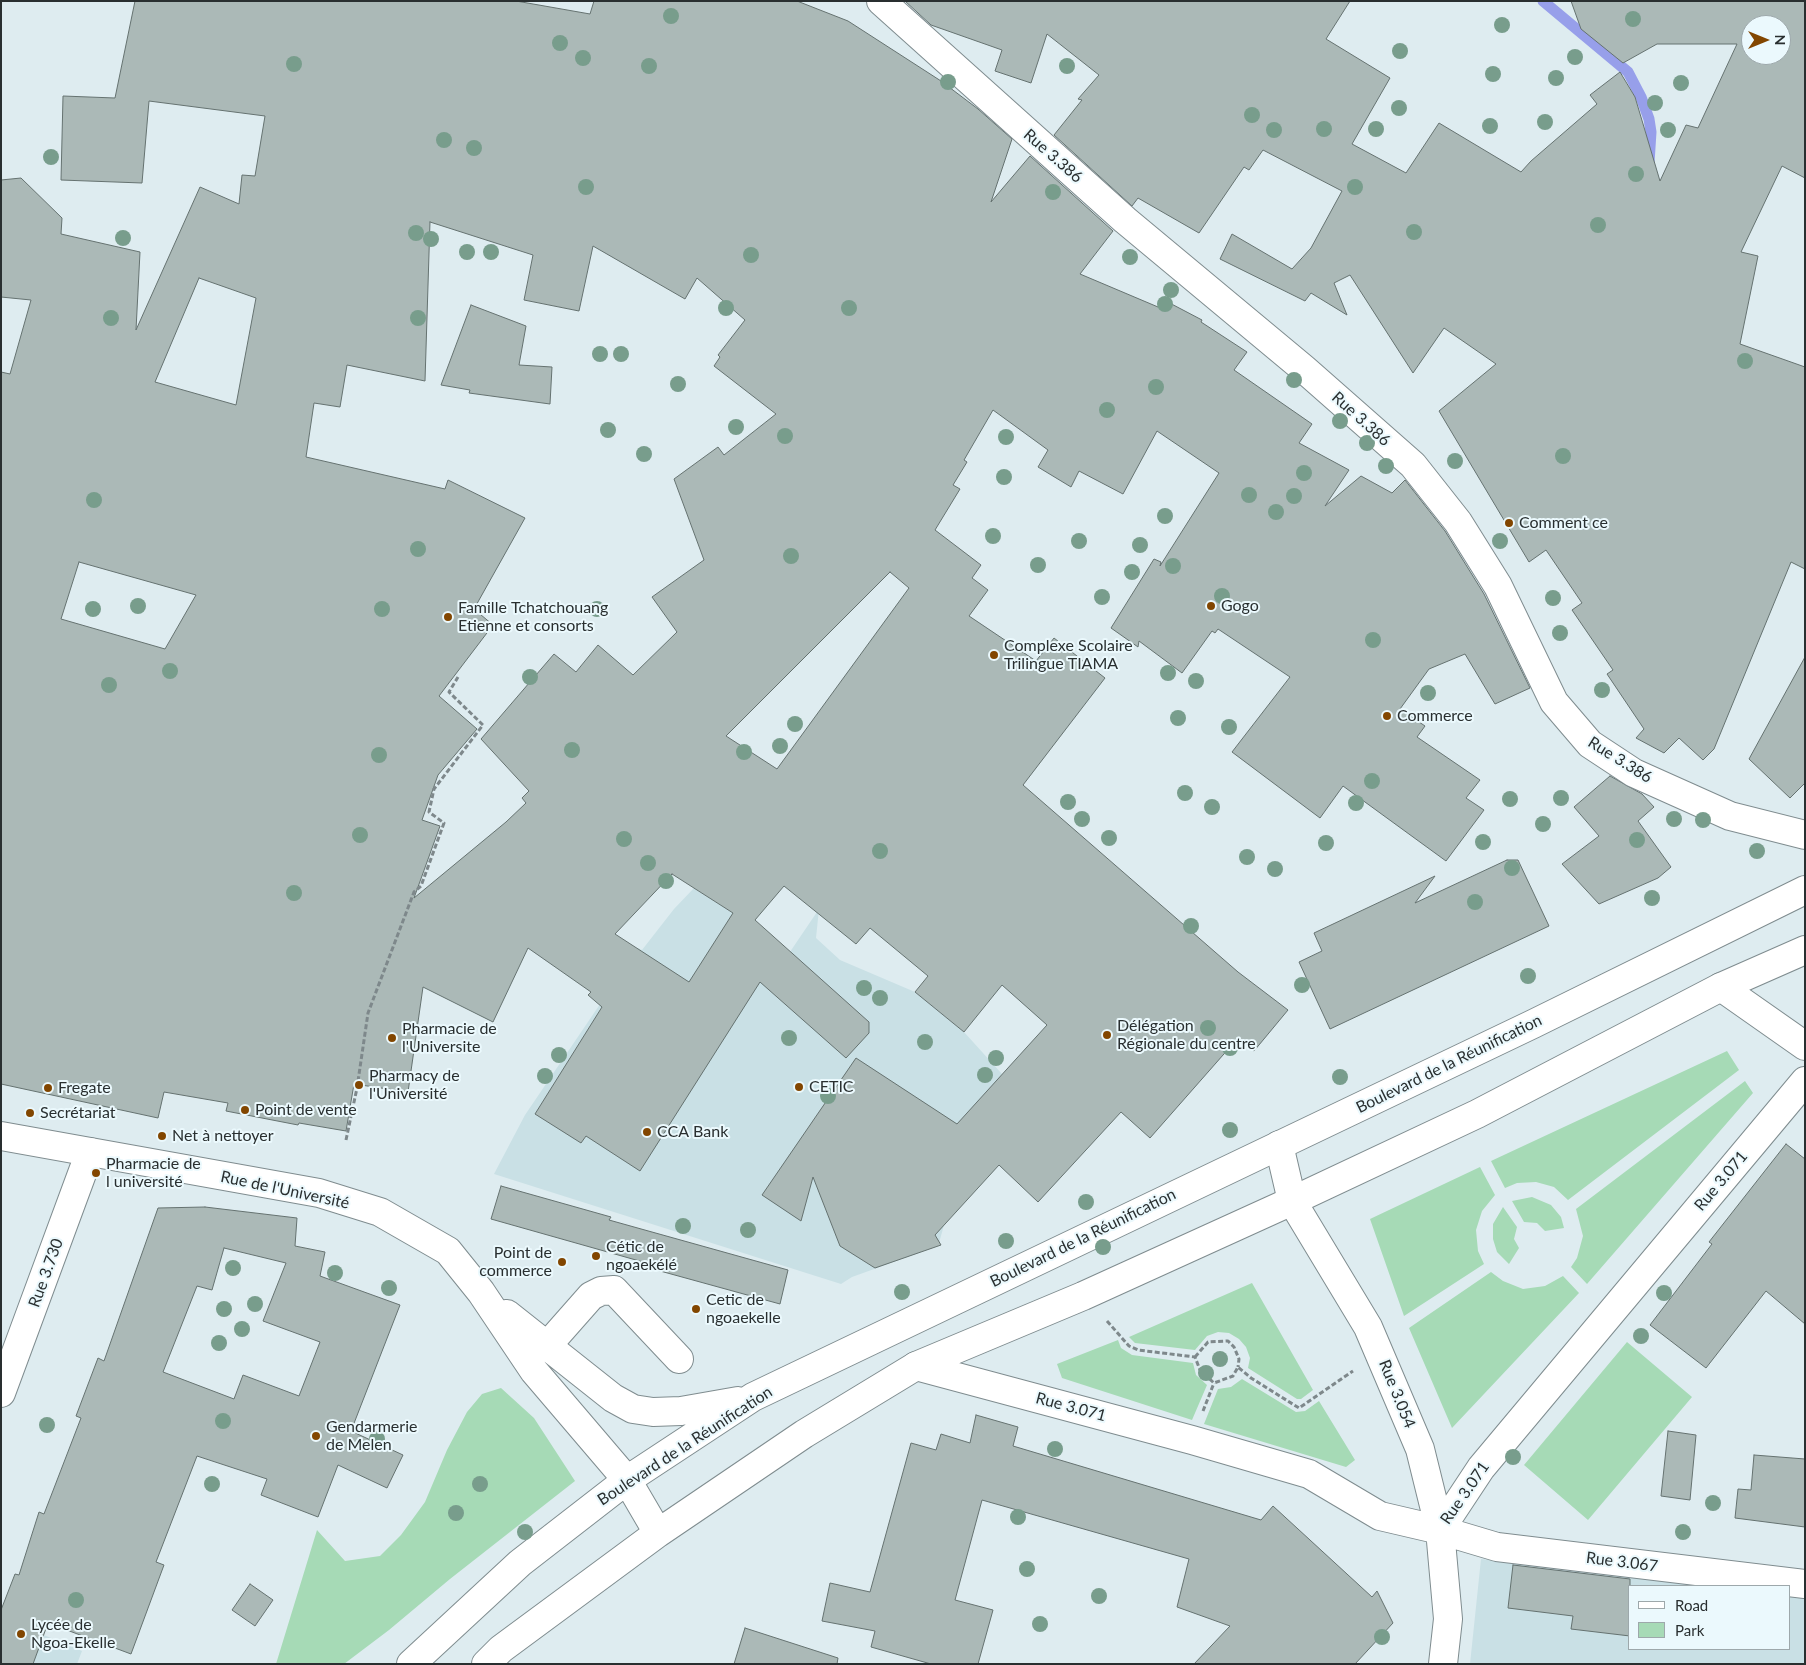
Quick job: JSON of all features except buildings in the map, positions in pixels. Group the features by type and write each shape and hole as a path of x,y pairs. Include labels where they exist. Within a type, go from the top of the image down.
{"main road":[{"name":"Rue 3.386","path":"881,1 1125,220 1304,369 1413,465 1458,522 1498,586 1554,702 1590,744 1634,773 1730,816 1805,835"},
{"name":"Boulevard de la Réunification","path":"411,1664 520,1563 627,1480 753,1398 1524,1028 1805,890"},
{"path":"497,1659 658,1533 804,1434 916,1366 1083,1296 1292,1201 1477,1114 1721,987 1805,950"},
{"path":"1721,987 1805,1046"},
{"name":"Rue 3.071","path":"916,1366 1182,1437 1309,1474 1380,1516 1440,1530 1481,1468 1805,1082"},
{"name":"Rue de l'Université","path":"1,1136 319,1193 380,1212 448,1251 481,1292 534,1371 627,1480 658,1533"},
{"name":"Rue 3.054","path":"1279,1145 1292,1201 1368,1327 1420,1449 1440,1530 1448,1619 1443,1664"},
{"name":"Rue 3.730","path":"1,1393 90,1152"},
{"path":"546,1347 591,1296 601,1291 614,1290 679,1359"},
{"name":"Rue de l'Université","path":"481,1292 546,1347 613,1398 633,1409 653,1412 681,1410 721,1405 753,1398"},
{"name":"Rue 3.067","path":"1440,1530 1497,1547 1805,1584"}],"path":[{"path":"346,1140 357,1088 368,1013 414,892 421,886 444,823 429,812 434,789 483,725 449,692 458,676"},
{"path":"1083,1296 1129,1346 1138,1350 1195,1357"},
{"path":"1228,1341 1239,1359 1238,1366 1232,1376 1214,1383 1200,1370 1195,1357 1208,1342 1228,1341"},
{"path":"1238,1366 1251,1378 1300,1408 1380,1352"}],"shaded area":[{"name":"CETIC","path":"694,888 733,913 771,980 819,909 816,938 840,960 915,992 964,1032 1002,1074 944,1225 939,1243 935,1247 852,1277 841,1284 494,1174 525,1115 638,948 642,950 674,909"},
{"path":"1481,1559 1702,1585 1628,1585 1628,1650 1791,1650 1791,1596 1805,1598 1805,1664 1470,1664"},
{"name":"Lycée de Ngoa-Ekelle","path":"1,1617 82,1651 77,1664 1,1664"}],"green space":[{"path":"1727,1051 1739,1070 1568,1200 1554,1187 1536,1182 1517,1183 1505,1188 1491,1161"},
{"path":"1745,1081 1753,1093 1587,1284 1571,1267 1577,1258 1583,1236 1576,1209"},
{"path":"1480,1167 1495,1195 1482,1211 1476,1230 1478,1251 1484,1264 1404,1316 1370,1219"},
{"path":"1532,1197 1551,1205 1561,1217 1564,1228 1545,1231 1537,1223 1524,1222 1512,1201"},
{"path":"1503,1207 1517,1227 1514,1239 1519,1248 1509,1264 1497,1252 1493,1239 1493,1224"},
{"path":"1491,1272 1503,1281 1523,1289 1545,1286 1563,1276 1579,1293 1452,1428 1409,1328"},
{"path":"1252,1283 1313,1390 1301,1399 1297,1399 1248,1368 1250,1358 1246,1347 1239,1339 1229,1333 1218,1332 1207,1336 1195,1350 1135,1343 1129,1337"},
{"path":"1118,1340 1121,1348 1132,1355 1193,1363 1196,1375 1207,1385 1192,1420 1062,1378 1057,1364"},
{"path":"1627,1342 1692,1397 1588,1520 1524,1465"},
{"path":"1242,1379 1296,1412 1305,1411 1319,1401 1355,1460 1346,1467 1204,1424 1218,1389 1231,1387"},
{"path":"501,1388 534,1418 575,1481 344,1664 276,1664 317,1530 345,1561 380,1556 401,1535 425,1502 447,1450 467,1412 482,1394"}],"waterway":[{"path":"1543,1 1628,72 1641,97 1649,119 1651,132 1649,163"}],"place":[{"name":"Comment ce","path":"1509,523"},
{"name":"Gogo","path":"1211,606"},
{"name":"Famille Tchatchouang Etienne et consorts","path":"448,617"},
{"name":"Complexe Scolaire Trilingue TIAMA","path":"994,655"},
{"name":"Commerce","path":"1387,716"},
{"name":"Délégation Régionale du centre","path":"1107,1035"},
{"name":"Pharmacie de l'Universite","path":"392,1038"},
{"name":"Pharmacy de l'Université","path":"359,1085"},
{"name":"CETIC","path":"799,1087"},
{"name":"Fregate","path":"48,1088"},
{"name":"Point de vente","path":"245,1110"},
{"name":"Secrétariat","path":"30,1113"},
{"name":"CCA Bank","path":"647,1132"},
{"name":"Net à nettoyer","path":"162,1136"},
{"name":"Pharmacie de l université","path":"96,1173"},
{"name":"Cétic de ngoaekélé","path":"596,1256"},
{"name":"Point de commerce","path":"562,1262"},
{"name":"Cetic de ngoaekelle","path":"696,1309"},
{"name":"Gendarmerie de Melen","path":"316,1436"},
{"name":"Lycée de Ngoa-Ekelle","path":"21,1634"}]}
